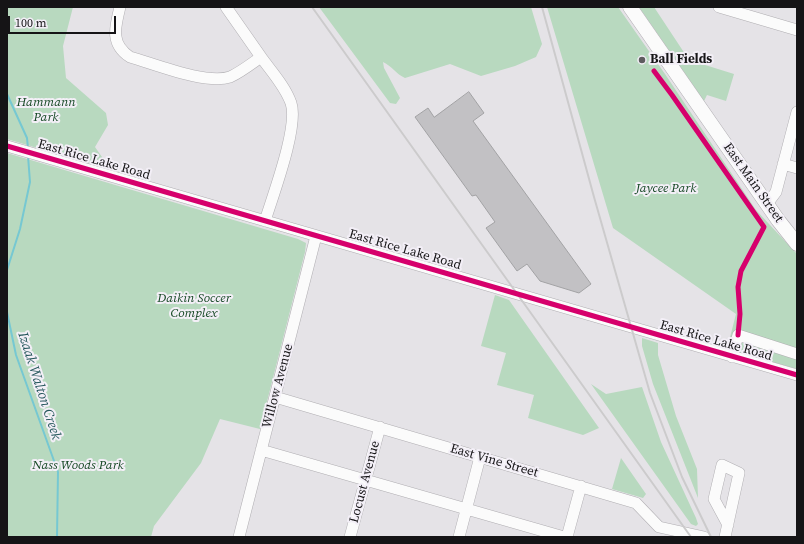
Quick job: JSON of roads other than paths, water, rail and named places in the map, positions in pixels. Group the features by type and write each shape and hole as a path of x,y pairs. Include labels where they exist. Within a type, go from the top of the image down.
{"main road":[{"name":"East Main Street","path":"630,7 767,204 797,244"}],"street":[{"path":"120,7 114,29 115,36 120,49 130,57 212,79 229,77 238,73 261,57"},
{"path":"226,7 288,96 293,112 291,131 265,221"},
{"path":"719,7 797,30"},
{"path":"767,204 776,192 797,112"},
{"name":"East Rice Lake Road","path":"7,146 797,375"},
{"path":"783,164 797,168"},
{"name":"Willow Avenue","path":"239,537 316,236"},
{"path":"732,356 738,335 797,354"},
{"name":"East Vine Street","path":"275,397 581,486 636,504 659,527 665,537"},
{"name":"Locust Avenue","path":"350,537 380,428"},
{"path":"261,450 564,537"},
{"path":"459,537 480,457"},
{"path":"567,537 581,486"},
{"path":"725,537 728,525"},
{"path":"659,527 704,537"}],"waterway":[{"name":"Izaak Walton Creek","path":"7,94 27,138 28,148"},
{"name":"Izaak Walton Creek","path":"7,270 20,229 30,182 28,156"},
{"name":"Izaak Walton Creek","path":"7,312 16,355 58,472 57,537"}],"railway":[{"path":"312,7 691,537"},
{"path":"542,7 650,393 682,477 711,537"}],"place":[{"name":"Ball Fields","path":"642,60"}],"park label":[{"name":"Hammann Park","path":"46,110"},
{"name":"Jaycee Park","path":"666,189"},
{"name":"Daikin Soccer Complex","path":"194,306"},
{"name":"Nass Woods Park","path":"78,466"}]}
